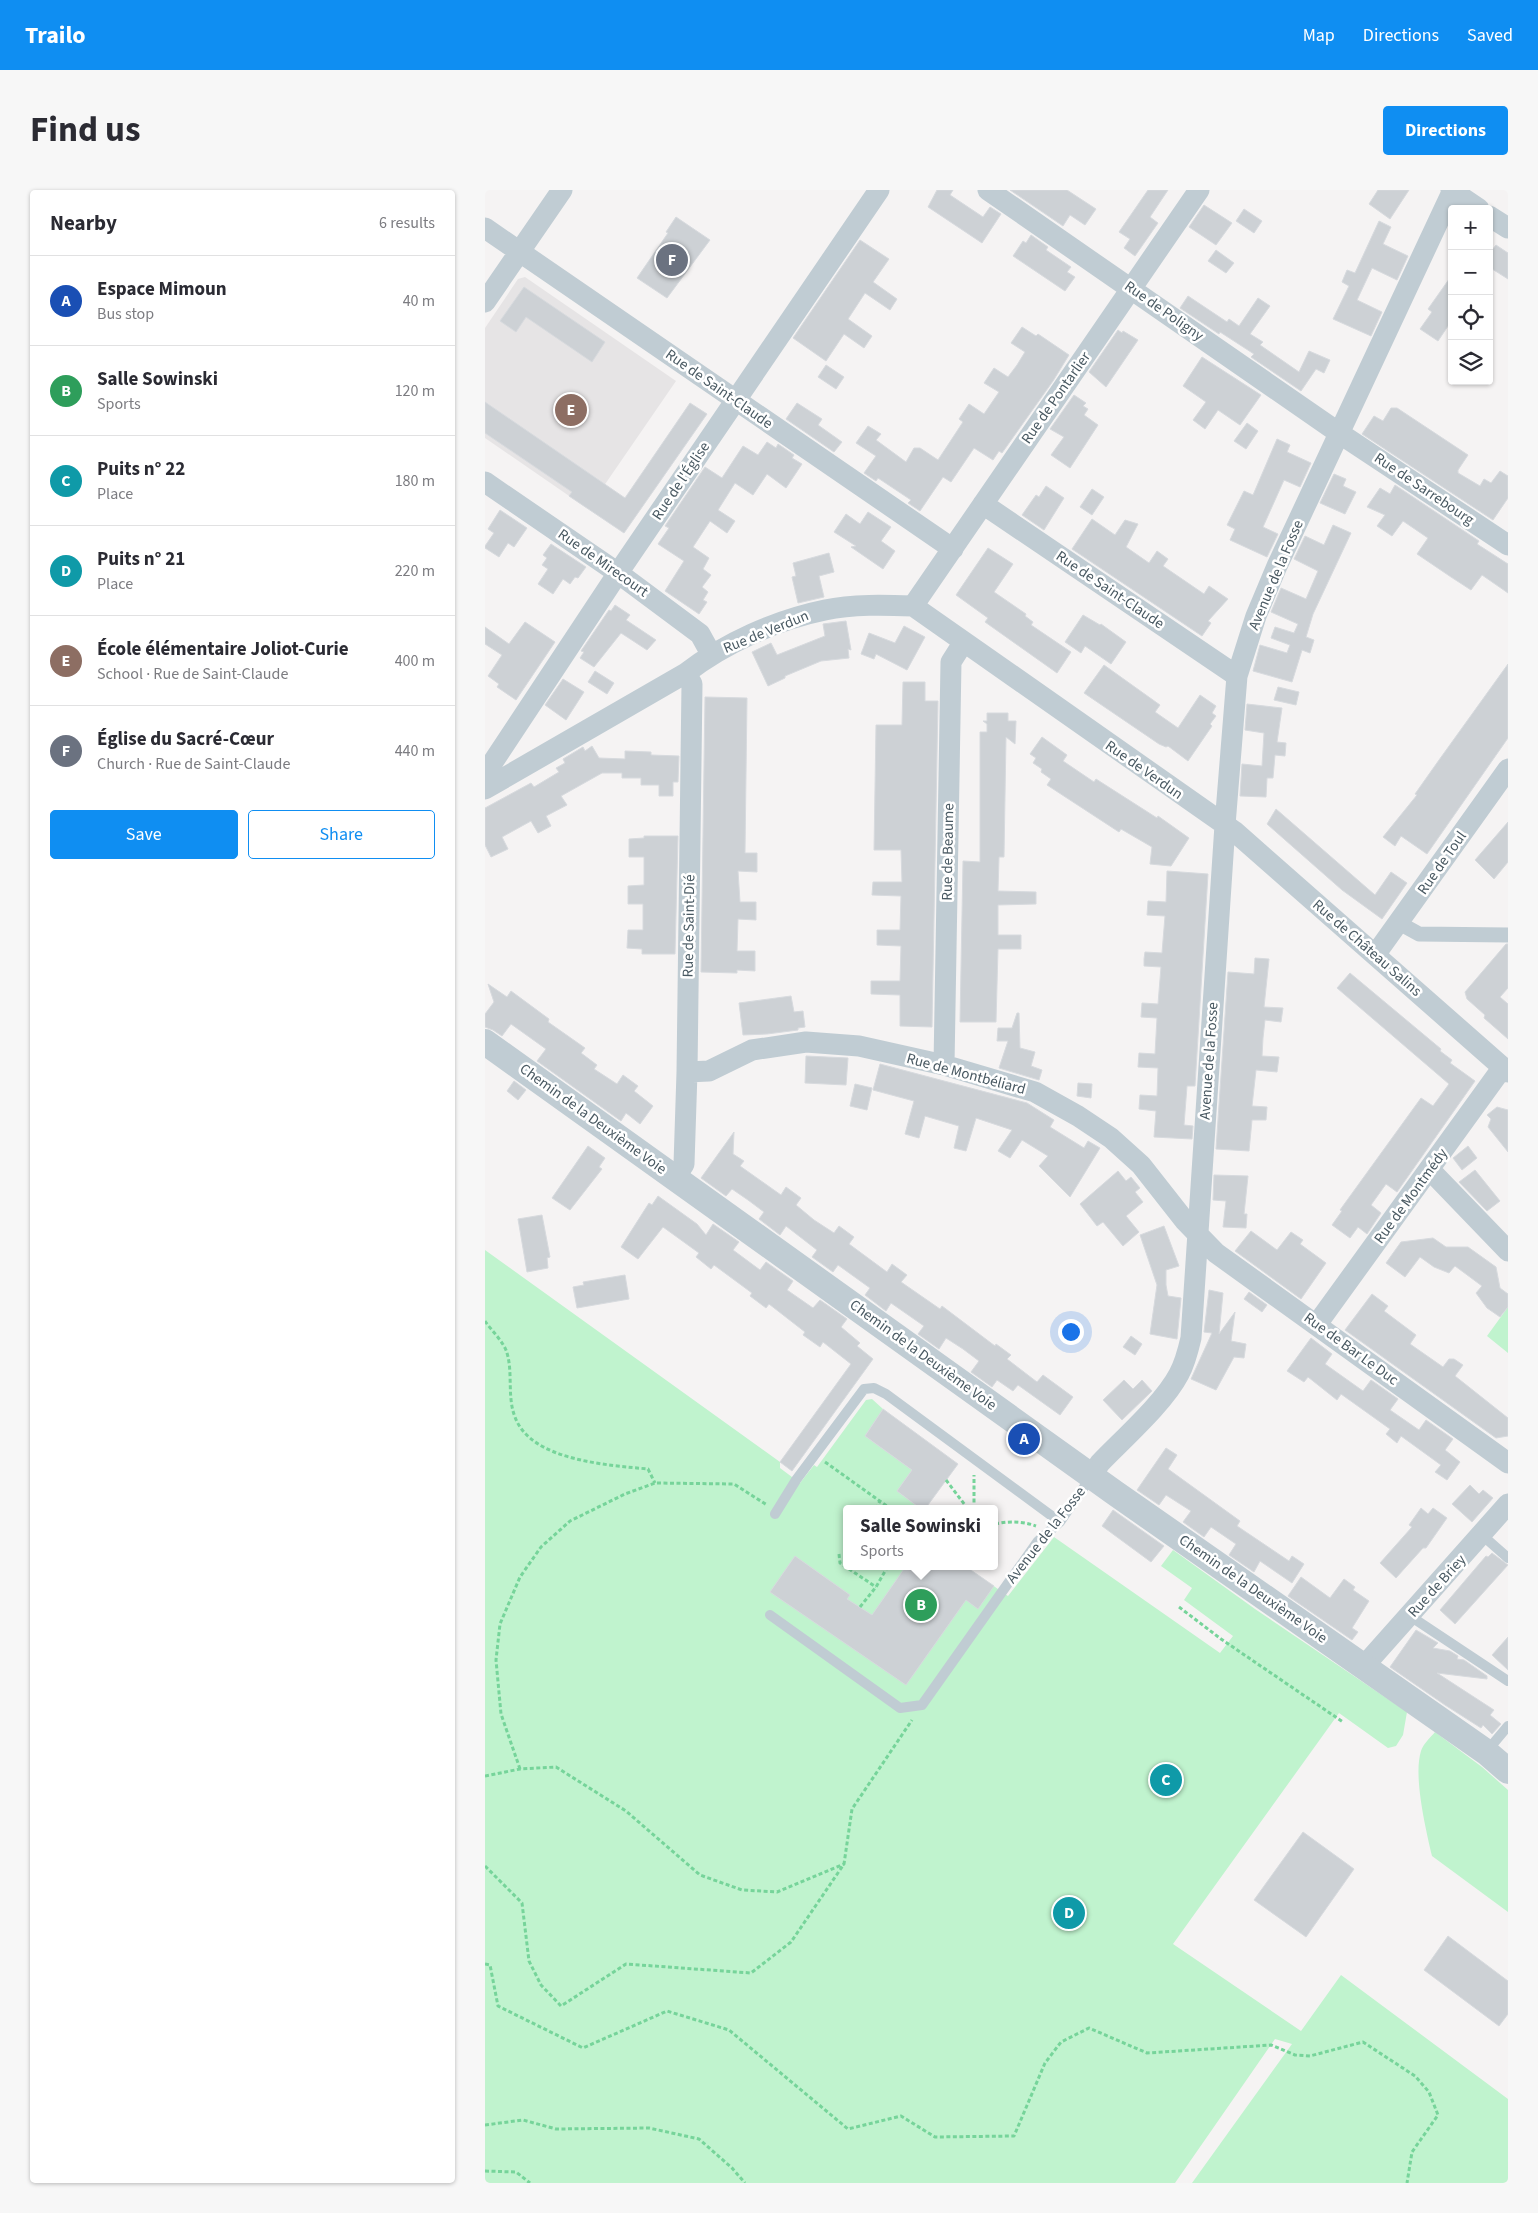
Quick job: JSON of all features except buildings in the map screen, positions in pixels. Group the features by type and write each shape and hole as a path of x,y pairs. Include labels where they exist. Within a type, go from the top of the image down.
{"street":[{"path":"485,302 562,190"},
{"name":"Rue de l'Église","path":"485,774 618,573 879,190"},
{"name":"Rue de Poligny","path":"988,190 1339,433"},
{"name":"Rue de Pontarlier","path":"913,606 1199,190"},
{"path":"1452,190 1473,205"},
{"name":"Avenue de la Fosse","path":"1091,1476 1099,1463 1167,1393 1187,1358 1191,1338 1225,825 1237,676 1256,616 1452,190"},
{"path":"1493,219 1508,228"},
{"name":"Rue de Saint-Claude","path":"485,228 953,549"},
{"name":"Rue de Sarrebourg","path":"1339,433 1508,545"},
{"name":"Rue de Mirecourt","path":"485,482 618,573 700,634 711,654"},
{"name":"Rue de Saint-Claude","path":"983,504 1237,676"},
{"name":"Rue de Verdun","path":"485,789 686,673 711,654 771,627 827,609 886,605 913,606 963,643 1225,825"},
{"name":"Rue de Beaume","path":"944,1065 951,662 963,643"},
{"name":"Rue de Saint-Dié","path":"675,1178 684,1164 687,1072 692,684 686,673"},
{"name":"Rue de Toul","path":"1375,955 1508,769"},
{"name":"Rue de Château Salins","path":"1225,825 1505,1069"},
{"path":"1399,923 1419,934 1508,935"},
{"name":"Chemin de la Deuxième Voie","path":"485,1042 1091,1476 1486,1752 1508,1771"},
{"name":"Rue de Montbéliard","path":"687,1072 709,1071 753,1050 805,1042 859,1046 944,1065 1035,1092 1079,1116 1111,1138 1141,1165 1185,1221 1197,1233"},
{"name":"Rue de Montmédy","path":"1317,1324 1505,1069"},
{"path":"1431,1170 1508,1251"},
{"name":"Rue de Bar Le Duc","path":"1197,1233 1216,1254 1317,1324 1508,1463"},
{"name":"Rue de Briey","path":"1365,1666 1483,1535 1508,1504"}],"lane":[{"path":"775,1512 815,1454 864,1389 874,1388 886,1394 1060,1522"},
{"name":"Avenue de la Fosse","path":"922,1705 1038,1541 1060,1522 1091,1476"},
{"path":"1483,1535 1508,1558"},
{"path":"770,1615 900,1708 922,1705"},
{"path":"1410,1616 1508,1681"},
{"path":"1486,1752 1508,1726"}],"path":[{"path":"485,1321 507,1352 509,1388 515,1418 529,1438 552,1452 581,1460 648,1469 655,1483"},
{"path":"815,1454 886,1505"},
{"path":"969,1454 964,1463 975,1475 974,1505"},
{"path":"946,1480 965,1505"},
{"path":"521,1769 501,1714 496,1660 500,1624 520,1577 541,1547 570,1521 625,1494 655,1483 734,1484 775,1512"},
{"path":"878,1505 880,1501"},
{"path":"998,1523 1006,1521 1024,1522 1049,1531"},
{"path":"839,1554 840,1562 843,1564"},
{"path":"852,1570 876,1587"},
{"path":"859,1607 876,1587 887,1570"},
{"path":"1179,1607 1221,1639 1343,1722"},
{"path":"485,1866 521,1903 529,1961 541,1985 561,2006 627,1964 672,1966 723,1973 751,1973 791,1942 844,1864 851,1809 922,1705"},
{"path":"485,1776 521,1769 556,1767 626,1811 700,1875 742,1890 777,1892 844,1864"},
{"path":"485,1964 490,1965 498,2006 583,2048 667,2011 729,2030 847,2129 901,2116 935,2137 1014,2136 1045,2063 1061,2042 1089,2028 1147,2053 1271,2045 1295,2055 1310,2056 1363,2042 1415,2076 1429,2092 1438,2114 1413,2152 1407,2183"},
{"path":"485,2125 523,2120 555,2128 649,2128 699,2139 732,2168 745,2183"},
{"path":"485,2171 516,2172 530,2183"}],"shaded area":[{"path":"525,277 676,381 588,509 485,438 485,328 518,279"}],"green space":[{"path":"485,1250 780,1462 780,1468 800,1483 814,1465 817,1467 866,1400 872,1399 883,1409 865,1436 912,1470 897,1491 916,1505 843,1505 843,1570 971,1570 1008,1596 1054,1537 1220,1653 1233,1636 1184,1600 1192,1588 1161,1566 1173,1550 1255,1609 1407,1712 1403,1735 1396,1746 1388,1748 1339,1713 1173,1944 1301,2031 1341,1975 1508,2099 1508,2183 1192,2183 1292,2044 1275,2039 1175,2183 485,2183"},
{"path":"1508,1307 1508,1353 1487,1336"},
{"path":"1435,1732 1482,1767 1508,1790 1508,1912 1432,1856 1421,1803 1419,1762 1422,1748"}],"place":[{"name":"Église du Sacré-Cœur","path":"672,260"},
{"name":"École élémentaire Joliot-Curie","path":"571,410"},
{"name":"Espace Mimoun","path":"1024,1439"},
{"name":"Salle Sowinski","path":"921,1605"},
{"name":"Puits n° 22","path":"1166,1780"},
{"name":"Puits n° 21","path":"1069,1913"}]}
